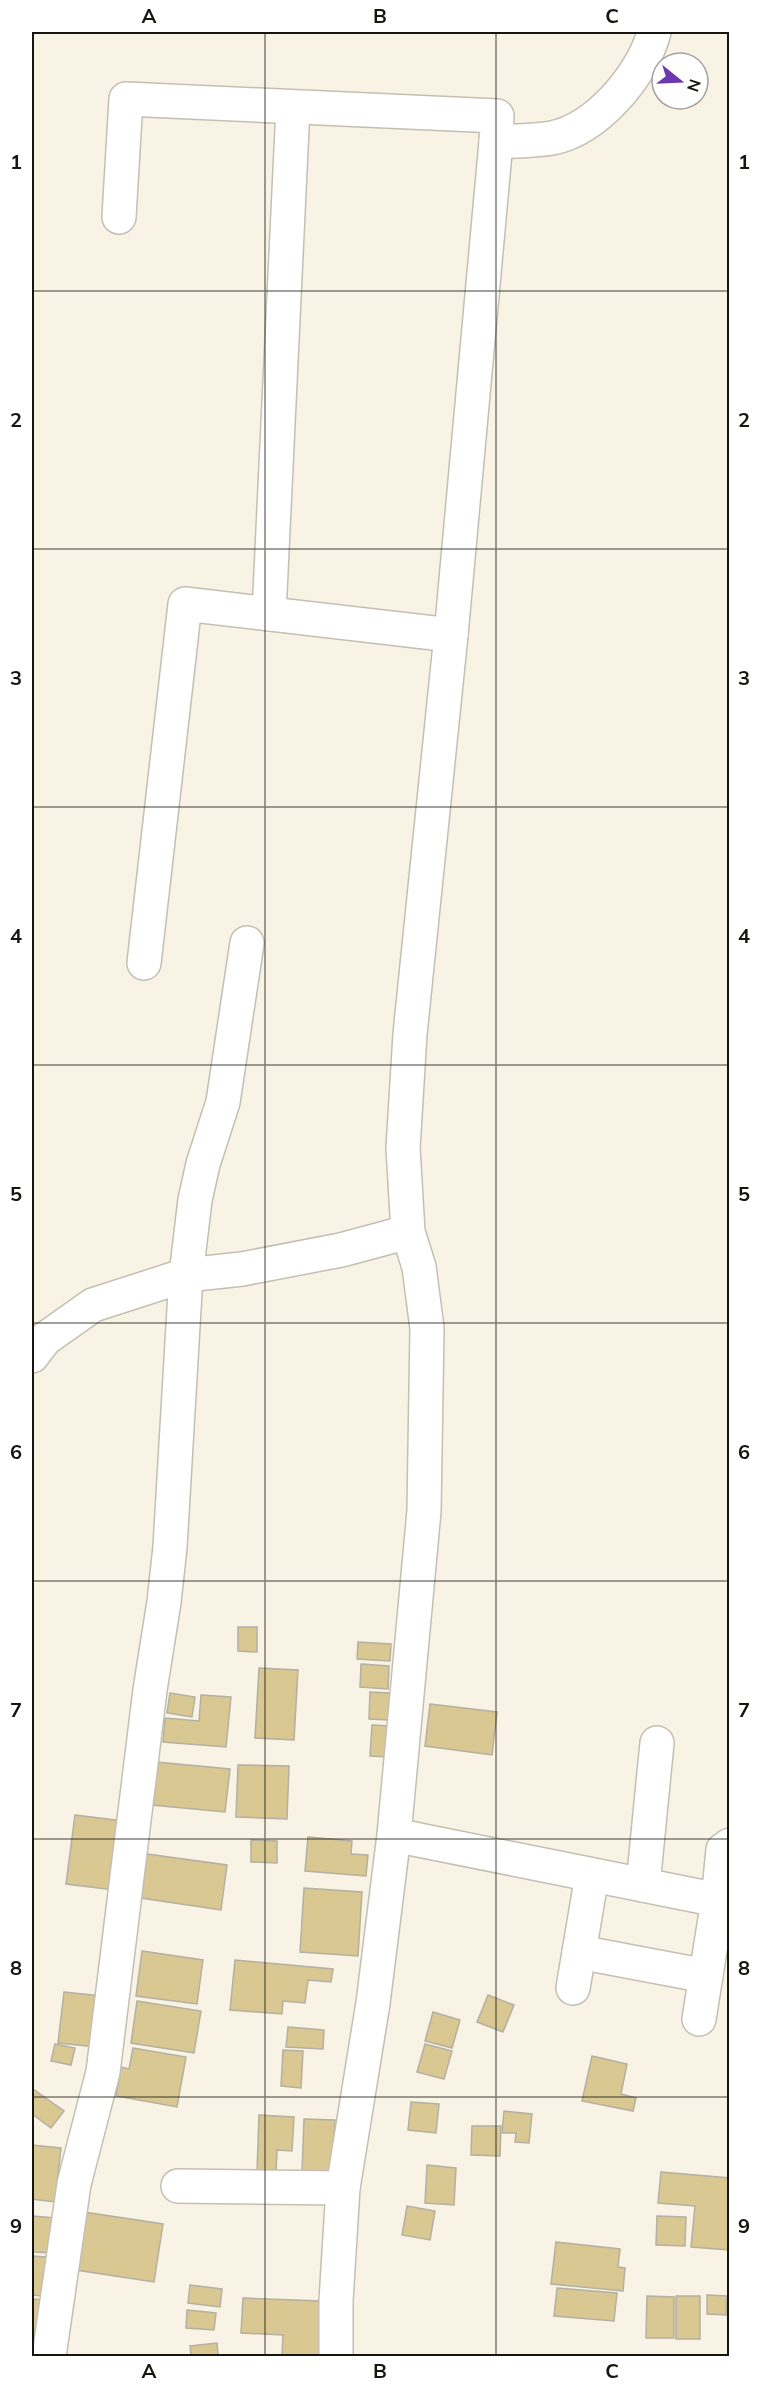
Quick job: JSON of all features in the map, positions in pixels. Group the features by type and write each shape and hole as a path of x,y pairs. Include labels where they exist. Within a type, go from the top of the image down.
{"street":[{"path":"496,142 554,137 576,128 596,115 614,100 629,81 642,61 654,32"},
{"path":"119,218 126,99 497,116 451,635 410,1034 403,1148 408,1232 419,1267 427,1328 424,1500 394,1835 373,2004 343,2188 336,2301 336,2356"},
{"path":"269,614 293,107"},
{"path":"144,963 186,604 451,635"},
{"path":"49,2356 74,2184 103,2072 148,1702 164,1602 171,1536 186,1275 195,1200 203,1164 224,1101 247,943"},
{"path":"32,1356 45,1339 93,1305 186,1275 242,1269 341,1250 408,1232"},
{"path":"643,1885 657,1743"},
{"path":"394,1835 718,1900"},
{"path":"699,2019 718,1900 723,1850 729,1845"},
{"path":"573,1988 592,1875"},
{"path":"579,1952 706,1976"},
{"path":"178,2186 343,2188"}],"building":[{"path":"238,1627 257,1627 257,1652 238,1651"},
{"path":"358,1642 391,1644 390,1661 357,1659"},
{"path":"361,1664 389,1666 388,1689 360,1687"},
{"path":"259,1668 298,1670 294,1740 255,1738"},
{"path":"370,1692 390,1693 389,1720 369,1719"},
{"path":"170,1693 195,1697 192,1717 167,1713"},
{"path":"201,1695 231,1697 226,1747 163,1742 165,1718 199,1721"},
{"path":"430,1704 497,1712 492,1755 425,1746"},
{"path":"372,1725 390,1726 388,1757 370,1756"},
{"path":"156,1762 230,1769 225,1812 152,1805"},
{"path":"238,1765 289,1766 287,1819 236,1817"},
{"path":"75,1815 123,1821 114,1890 66,1884"},
{"path":"308,1837 352,1841 351,1854 368,1855 366,1876 305,1871"},
{"path":"251,1840 277,1841 277,1863 251,1862"},
{"path":"147,1854 227,1865 221,1910 141,1898"},
{"path":"304,1888 362,1892 358,1956 300,1952"},
{"path":"142,1951 203,1960 197,2004 136,1996"},
{"path":"235,1960 333,1969 331,1982 308,1980 305,2003 283,2001 282,2014 230,2010"},
{"path":"64,1992 101,1996 96,2047 58,2043"},
{"path":"488,1995 514,2005 503,2032 477,2022"},
{"path":"137,2001 201,2011 194,2053 131,2043"},
{"path":"433,2012 460,2020 452,2048 425,2041"},
{"path":"288,2027 324,2030 323,2049 286,2047"},
{"path":"55,2044 75,2048 71,2065 51,2061"},
{"path":"425,2044 452,2051 444,2079 417,2072"},
{"path":"133,2048 186,2057 177,2107 116,2096 121,2067 129,2069"},
{"path":"283,2050 303,2051 301,2088 281,2086"},
{"path":"592,2056 627,2064 621,2094 636,2098 633,2111 582,2101"},
{"path":"33,2089 64,2111 51,2128 32,2114"},
{"path":"411,2102 439,2104 436,2133 408,2130"},
{"path":"504,2111 532,2114 529,2143 515,2142 516,2133 502,2133"},
{"path":"259,2115 294,2117 292,2151 277,2150 276,2172 257,2171"},
{"path":"304,2119 335,2120 332,2174 302,2173"},
{"path":"472,2126 501,2126 500,2156 471,2155"},
{"path":"32,2145 61,2148 55,2202 32,2199"},
{"path":"427,2165 456,2168 454,2205 425,2203"},
{"path":"661,2172 730,2178 729,2250 691,2247 695,2206 658,2203"},
{"path":"407,2206 435,2211 430,2240 402,2235"},
{"path":"84,2212 163,2224 154,2282 76,2270"},
{"path":"32,2216 56,2218 53,2253 32,2252"},
{"path":"657,2216 686,2217 685,2246 656,2245"},
{"path":"556,2242 620,2249 618,2267 625,2268 623,2291 551,2284"},
{"path":"32,2256 47,2257 43,2296 32,2295"},
{"path":"190,2285 222,2289 220,2307 188,2303"},
{"path":"557,2288 617,2293 614,2321 554,2316"},
{"path":"707,2295 727,2296 726,2315 707,2314"},
{"path":"647,2296 674,2297 674,2338 646,2338"},
{"path":"676,2296 700,2296 700,2339 676,2339"},
{"path":"243,2298 321,2301 319,2356 282,2356 283,2335 241,2333"},
{"path":"32,2299 45,2300 40,2350 32,2349"},
{"path":"187,2310 216,2313 214,2330 186,2328"},
{"path":"217,2343 218,2356 191,2356 190,2346"}]}
